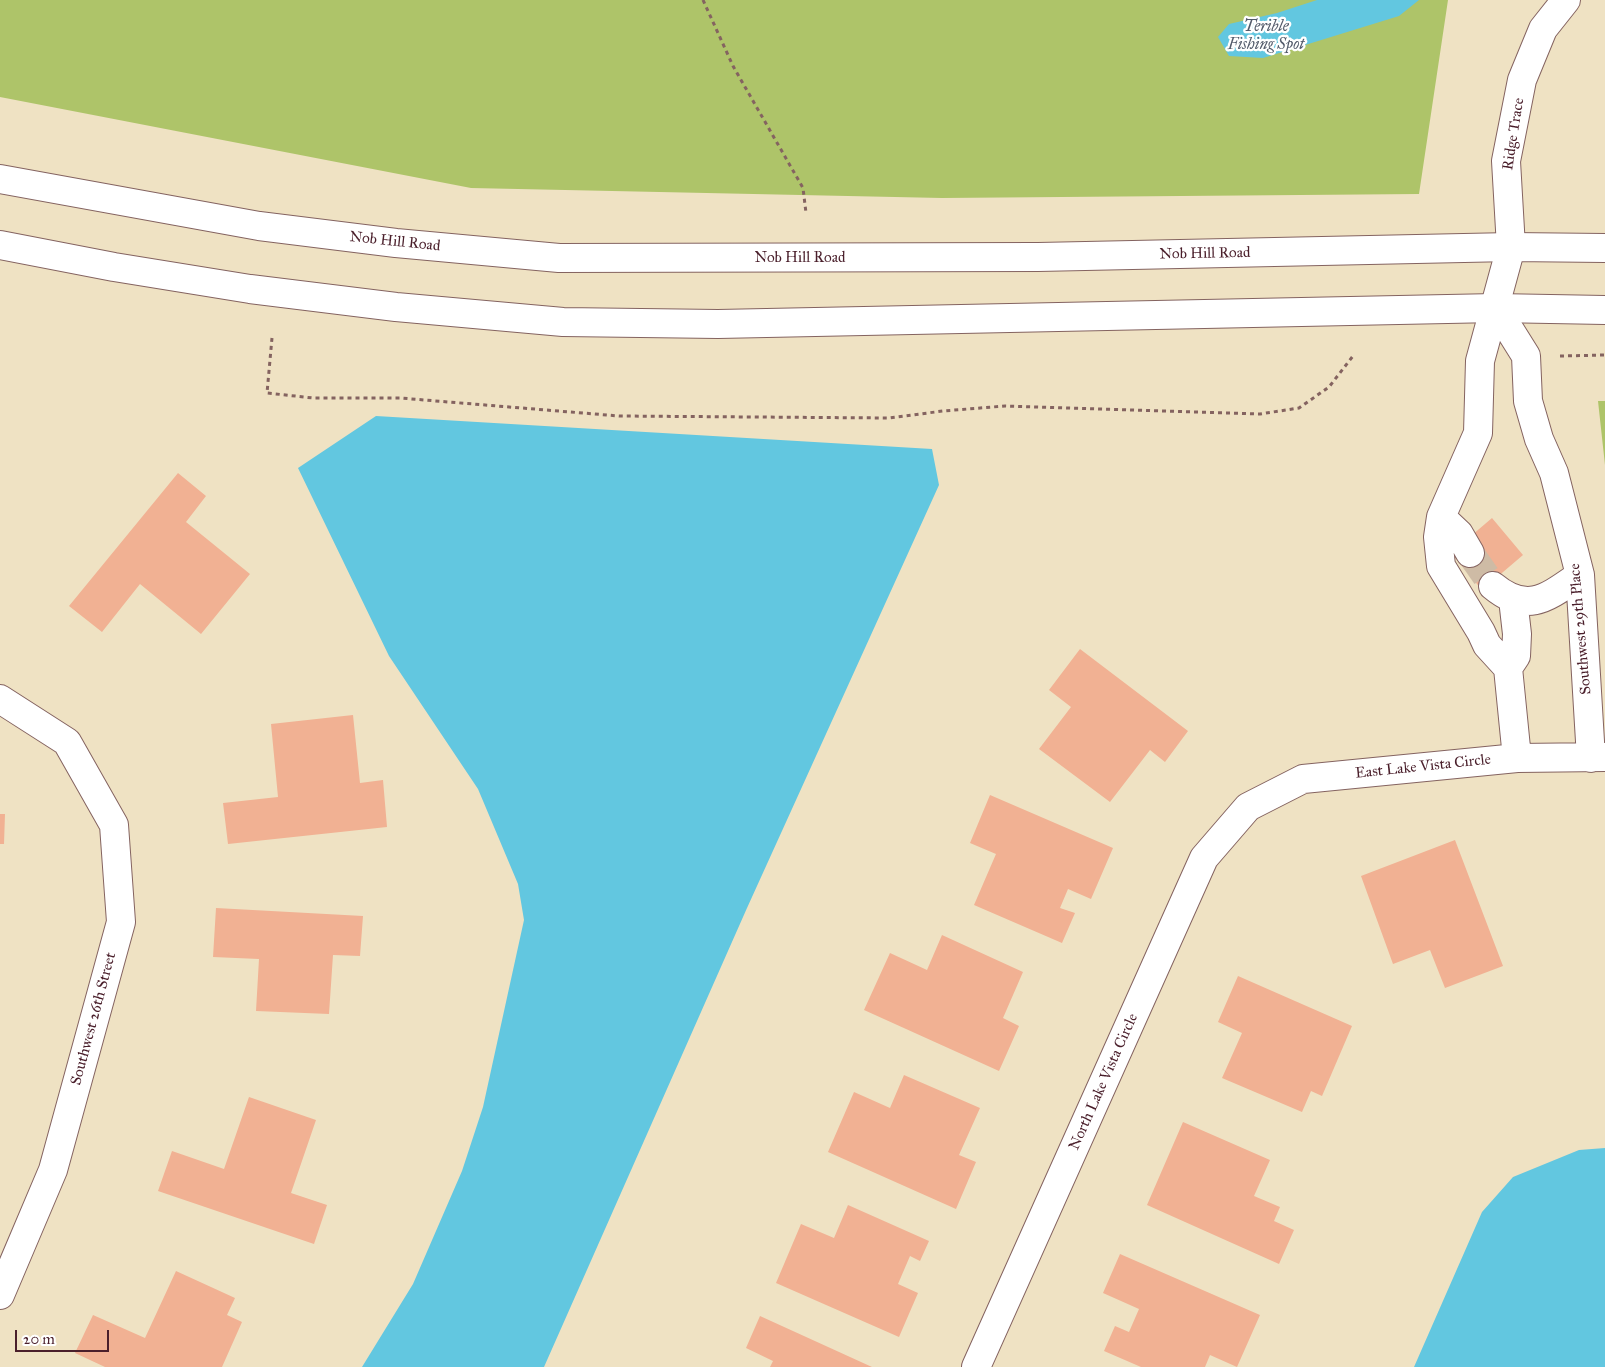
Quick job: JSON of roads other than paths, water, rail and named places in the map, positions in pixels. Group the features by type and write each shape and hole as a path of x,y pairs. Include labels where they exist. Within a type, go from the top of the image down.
{"main road":[{"name":"Ridge Trace","path":"1496,308 1511,247 1506,161 1522,80 1543,29 1566,0"},
{"name":"Nob Hill Road","path":"0,179 259,226 396,243 559,258 1038,257 1511,247 1605,248"},
{"path":"0,245 250,290 396,307 563,322 738,324 1496,308 1605,310"},
{"path":"1496,308 1480,361 1478,432 1441,518 1438,537 1441,566 1487,645 1508,668 1517,758"},
{"name":"Southwest 29th Place","path":"1496,308 1526,356 1528,401 1539,439 1554,473 1580,575 1598,757"},
{"path":"1441,518 1459,534 1470,552"},
{"path":"1508,668 1516,656 1517,634 1503,592 1522,601 1538,600 1551,596 1580,575"},
{"name":"Southwest 26th Street","path":"0,699 67,742 114,825 121,922 53,1170 0,1295"},
{"name":"East Lake Vista Circle","path":"1248,806 1303,779 1517,758 1598,757"},
{"name":"North Lake Vista Circle","path":"976,1367 1204,858 1248,806"}],"water":[{"name":"Terible Fishing Spot","path":"1317,0 1419,0 1399,16 1263,58 1229,56 1218,37 1229,24 1277,13"},
{"path":"376,416 932,449 939,485 747,908 544,1367 362,1367 413,1284 462,1171 483,1107 524,920 518,884 478,789 389,656 298,468"},
{"path":"1605,1148 1605,1367 1414,1367 1482,1212 1513,1177 1579,1150"}],"tunnel":[{"path":"1470,553 1493,586"}]}
